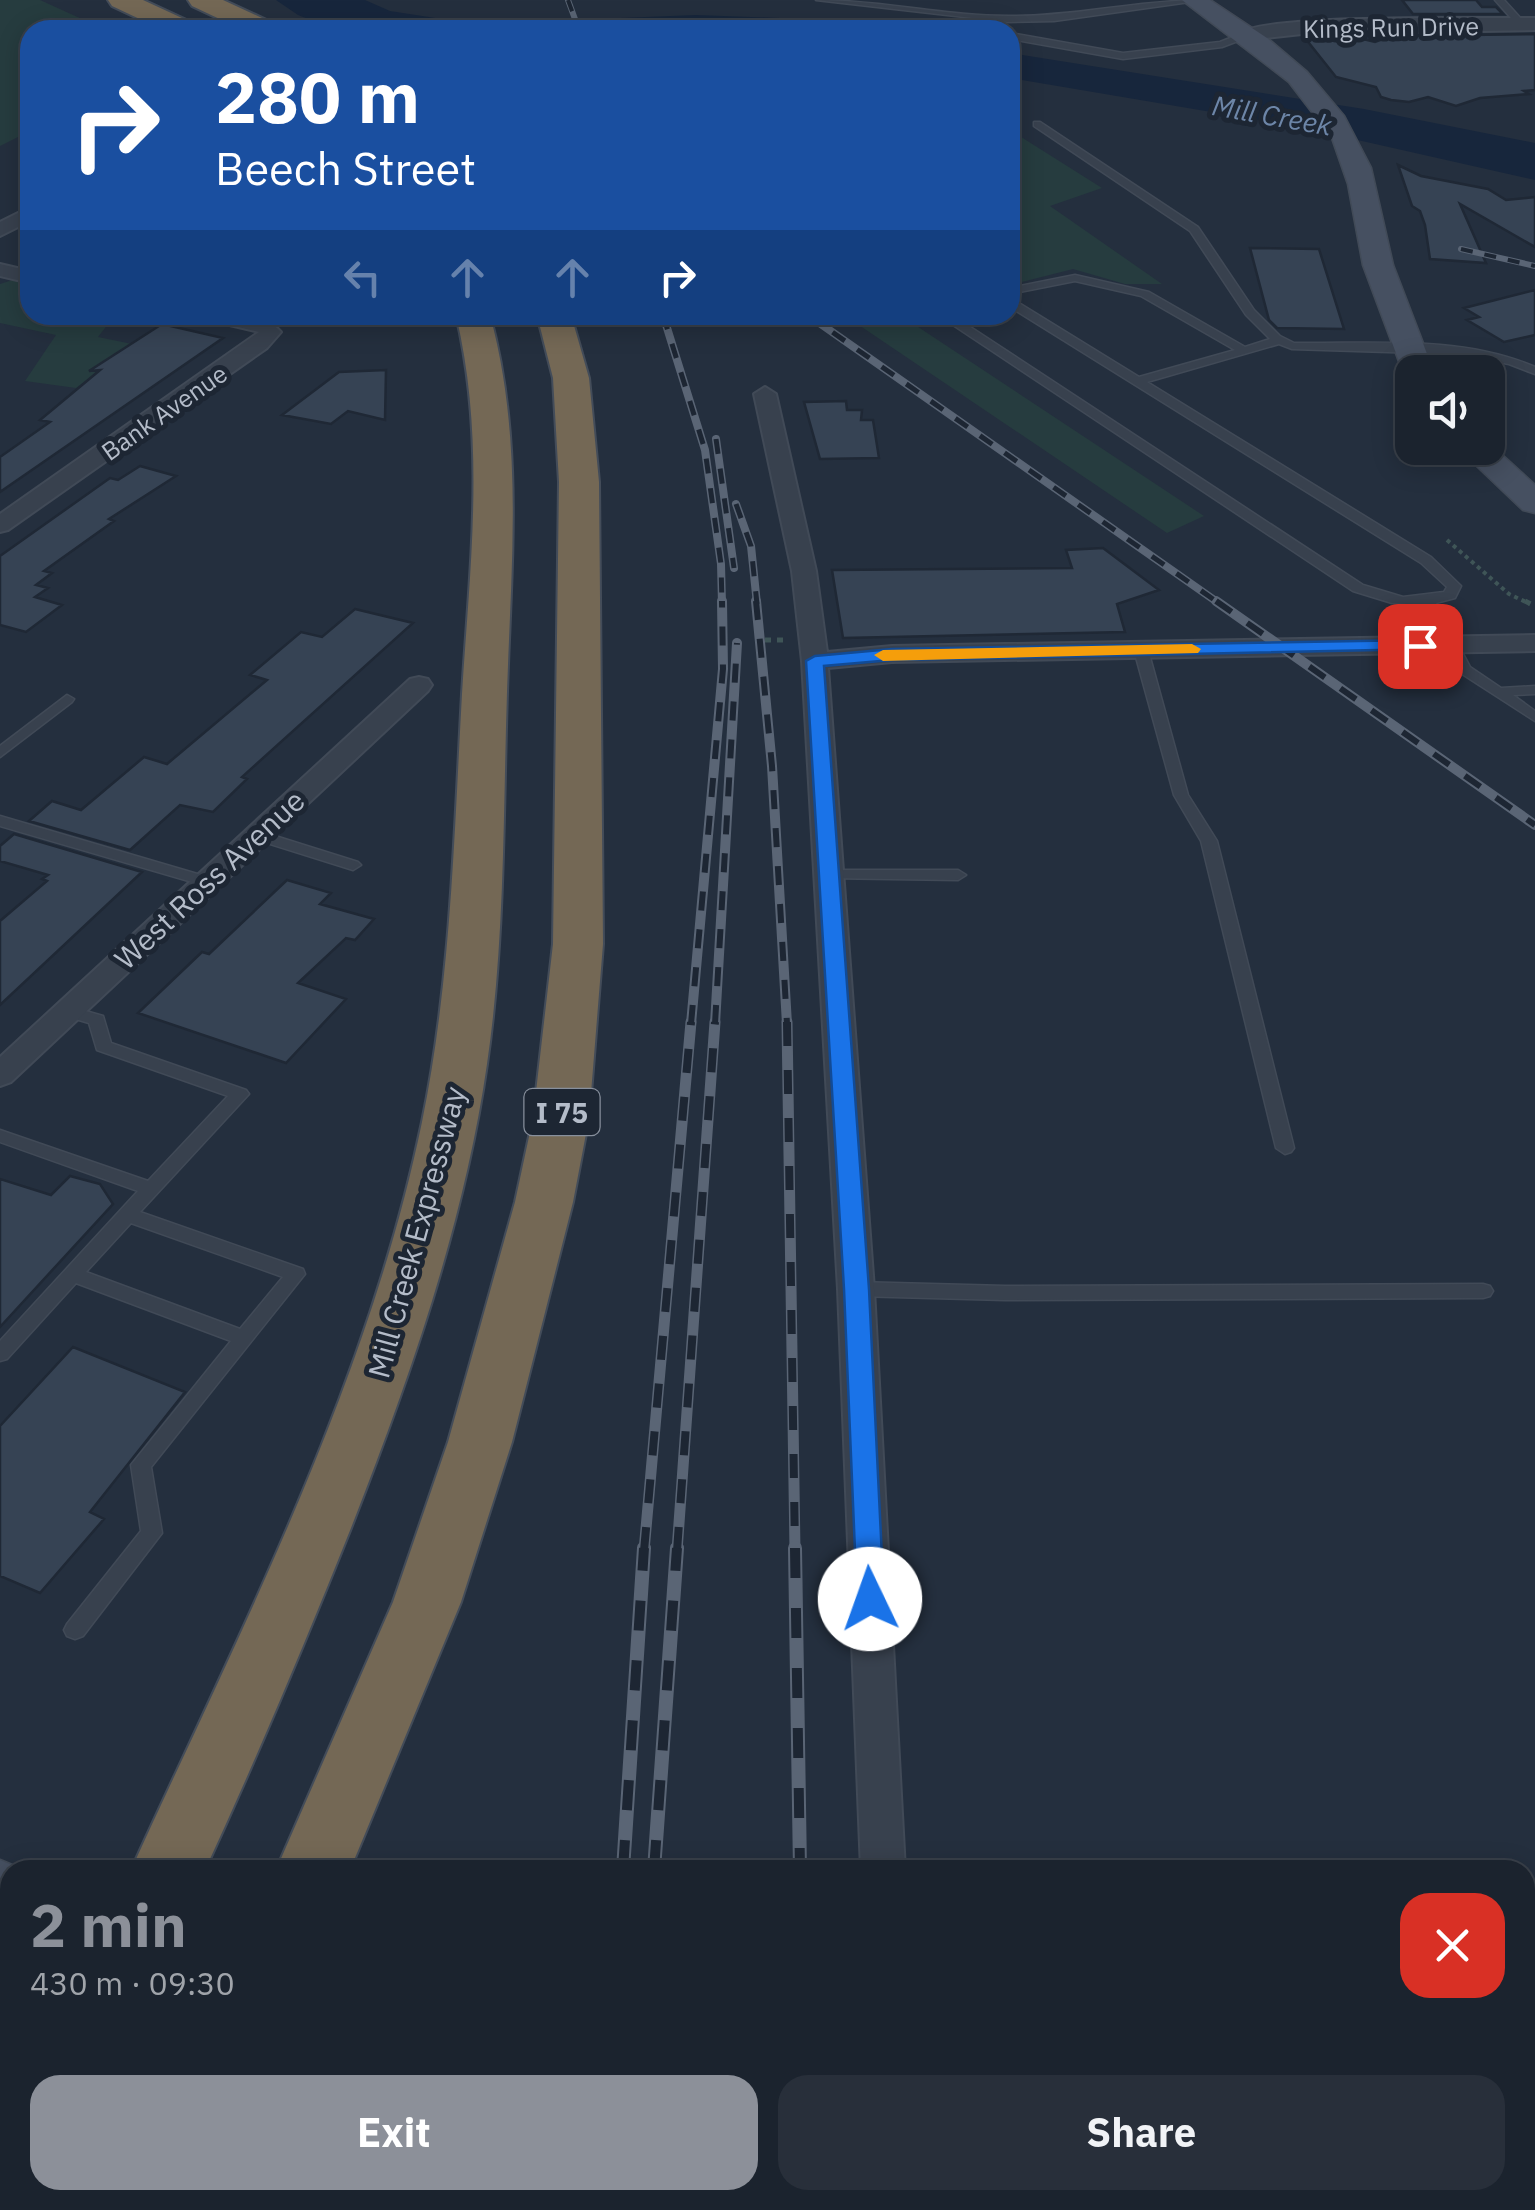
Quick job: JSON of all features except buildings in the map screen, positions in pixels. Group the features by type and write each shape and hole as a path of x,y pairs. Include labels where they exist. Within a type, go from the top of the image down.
{"highway":[{"path":"121,0 164,20"},
{"path":"201,0 244,20"},
{"name":"Mill Creek Expressway","path":"175,1856 255,1680 369,1403 438,1175 460,1066 474,947 495,499 488,392 474,325"},
{"name":"I 75","path":"317,1860 427,1602 480,1442 544,1202 561,1118 578,944 579,501 571,378 557,325"}],"main road":[{"path":"1196,0 1248,34 1308,88 1332,116 1354,158 1379,266 1412,355"},
{"path":"1494,465 1535,503"}],"street":[{"name":"Kings Run Drive","path":"1248,34 1302,28 1528,24"},
{"name":"Bank Avenue","path":"0,526 260,344 272,332 257,325"},
{"path":"766,394 804,571 815,661 856,1289 883,1860"},
{"path":"815,661 892,654 1535,644"},
{"name":"West Ross Avenue","path":"0,1075 419,685"}],"lane":[{"path":"820,0 1008,20 1196,0"},
{"path":"902,0 921,12"},
{"path":"1499,0 1528,24"},
{"path":"1020,38 1123,56 1222,44 1248,34"},
{"path":"1037,124 1194,229 1214,250 1260,327 1277,341 1395,359"},
{"path":"1020,289 1075,278 1144,294 1245,350"},
{"path":"960,325 1358,588 1375,596 1428,603 1450,595 1454,586 1426,560 1020,308"},
{"path":"1139,381 1277,341"},
{"path":"1505,359 1535,371"},
{"path":"1428,603 1464,669 1535,716"},
{"path":"1140,650 1181,795 1209,840 1285,1148"},
{"path":"1499,692 1535,690"},
{"path":"0,752 67,700"},
{"path":"4,827 205,881"},
{"path":"256,835 353,865"},
{"path":"831,875 958,874"},
{"path":"0,1354 240,1094 102,1046 97,1020 68,1011"},
{"path":"0,1136 151,1189"},
{"path":"74,1630 152,1533 141,1464 296,1274 128,1215"},
{"path":"73,1274 244,1338"},
{"path":"856,1289 1005,1293 1483,1291"}],"path":[{"path":"1447,540 1509,594 1535,606"}],"green space":[{"path":"0,0 40,0 84,20 20,20 20,136 0,146"},
{"path":"1020,136 1102,188 1050,206 1162,284 1125,284 1073,269 1020,282"},
{"path":"20,278 20,325 107,325 98,337 137,345 76,388 25,381 56,335 0,323 0,284"},
{"path":"859,325 915,325 1204,516 1167,533"}],"water":[{"path":"276,0 365,0 390,11 448,20 311,20"},
{"path":"696,15 796,20 573,20"},
{"name":"Mill Creek","path":"1020,55 1364,109 1535,143 1535,180 1300,127 1020,80"}],"railway":[{"path":"568,0 575,20"},
{"path":"1461,249 1535,266"},
{"path":"666,325 705,450 721,564 722,604"},
{"path":"822,325 1220,604"},
{"path":"716,439 734,568"},
{"path":"736,504 751,546 757,604"},
{"path":"691,1024 723,669 722,601"},
{"path":"756,601 772,766 787,1024"},
{"path":"1216,601 1535,825"},
{"path":"715,1024 737,643"},
{"path":"644,1551 691,1022"},
{"path":"677,1551 715,1022"},
{"path":"787,1022 795,1551"},
{"path":"624,1860 644,1548"},
{"path":"655,1860 677,1548"},
{"path":"795,1548 800,1860"}],"slow traffic":[{"path":"883,655 1192,649"}],"route":[{"path":"870,1599 856,1289 815,661 892,654 1420,646"}]}
